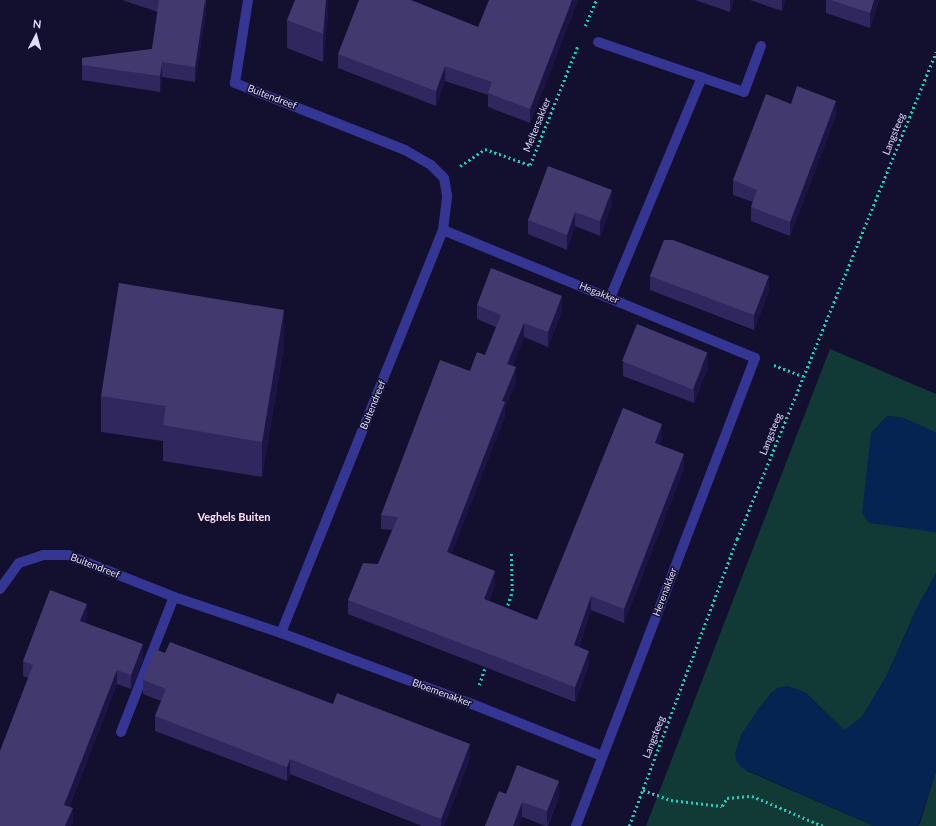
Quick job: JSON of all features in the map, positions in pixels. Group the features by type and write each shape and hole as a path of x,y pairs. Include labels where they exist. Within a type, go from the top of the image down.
{"street":[{"name":"Buitendreef","path":"0,589 19,563 43,555 68,556 174,596 281,633 443,230 447,195 444,178 431,165 405,150 235,83 248,0"},
{"path":"598,42 744,92 761,46"},
{"path":"610,298 702,77"},
{"name":"Hegakker","path":"443,230 755,358"},
{"name":"Herenakker","path":"576,826 755,358"},
{"path":"121,732 174,596"},
{"name":"Bloemenakker","path":"281,633 472,704 602,756"}],"path":[{"path":"584,29 596,0"},
{"name":"Meltersakker","path":"444,178 484,149 530,165 578,43"},
{"name":"Langsteeg","path":"629,826 737,539 936,52"},
{"path":"755,358 803,376"},
{"path":"504,614 512,591 511,551"},
{"path":"472,704 488,659"},
{"path":"643,790 671,800 722,806 727,798 752,796 823,826"}],"green space":[{"path":"830,349 936,394 936,433 904,418 887,416 927,531 936,532 936,573 915,612 887,675 862,717 850,728 844,730 806,693 787,686 771,693 741,735 747,771 874,826 646,826"},
{"path":"936,771 936,826 918,826 920,823"}],"water":[{"path":"887,416 904,418 936,433 936,532 869,523 862,513 871,433"},
{"path":"936,573 936,771 918,826 874,826 742,768 736,760 735,754 741,735 761,705 777,688 787,686 806,693 844,730 862,717 887,675 915,612"}],"building":[{"path":"159,0 205,0 195,67 162,62 160,76 82,65 82,58 152,49"},
{"path":"295,0 326,0 323,34 287,20"},
{"path":"359,0 411,0 478,27 489,0 572,0 530,109 488,93 492,82 445,66 436,91 338,54"},
{"path":"831,0 874,0 870,13"},
{"path":"797,86 836,101 790,222 751,207 757,190 733,180 766,94 791,104"},
{"path":"548,166 612,190 600,221 575,212 567,235 528,220"},
{"path":"664,240 673,240 769,276 754,315 650,276"},
{"path":"491,268 562,296 548,332 524,323 507,364 516,367 502,401 505,402 447,552 495,571 484,599 537,620 623,408 662,424 655,443 684,454 624,609 591,596 574,645 589,651 575,687 348,600 363,563 378,564 398,517 381,515 440,360 470,371 477,352 485,355 501,315 477,305"},
{"path":"119,283 284,310 262,442 163,425 166,406 101,396"},
{"path":"637,324 707,352 692,390 622,361"},
{"path":"50,590 87,604 80,621 143,644 131,675 117,670 64,805 73,808 65,826 0,826 0,751 33,665 23,661"},
{"path":"170,642 333,704 337,693 470,744 441,819 290,759 287,767 155,716 166,689 143,680 155,649 165,653"},
{"path":"517,765 559,781 547,811 522,802 513,826 485,826 499,791 506,794"}],"district":[{"name":"Veghels Buiten","path":"234,517"}]}
